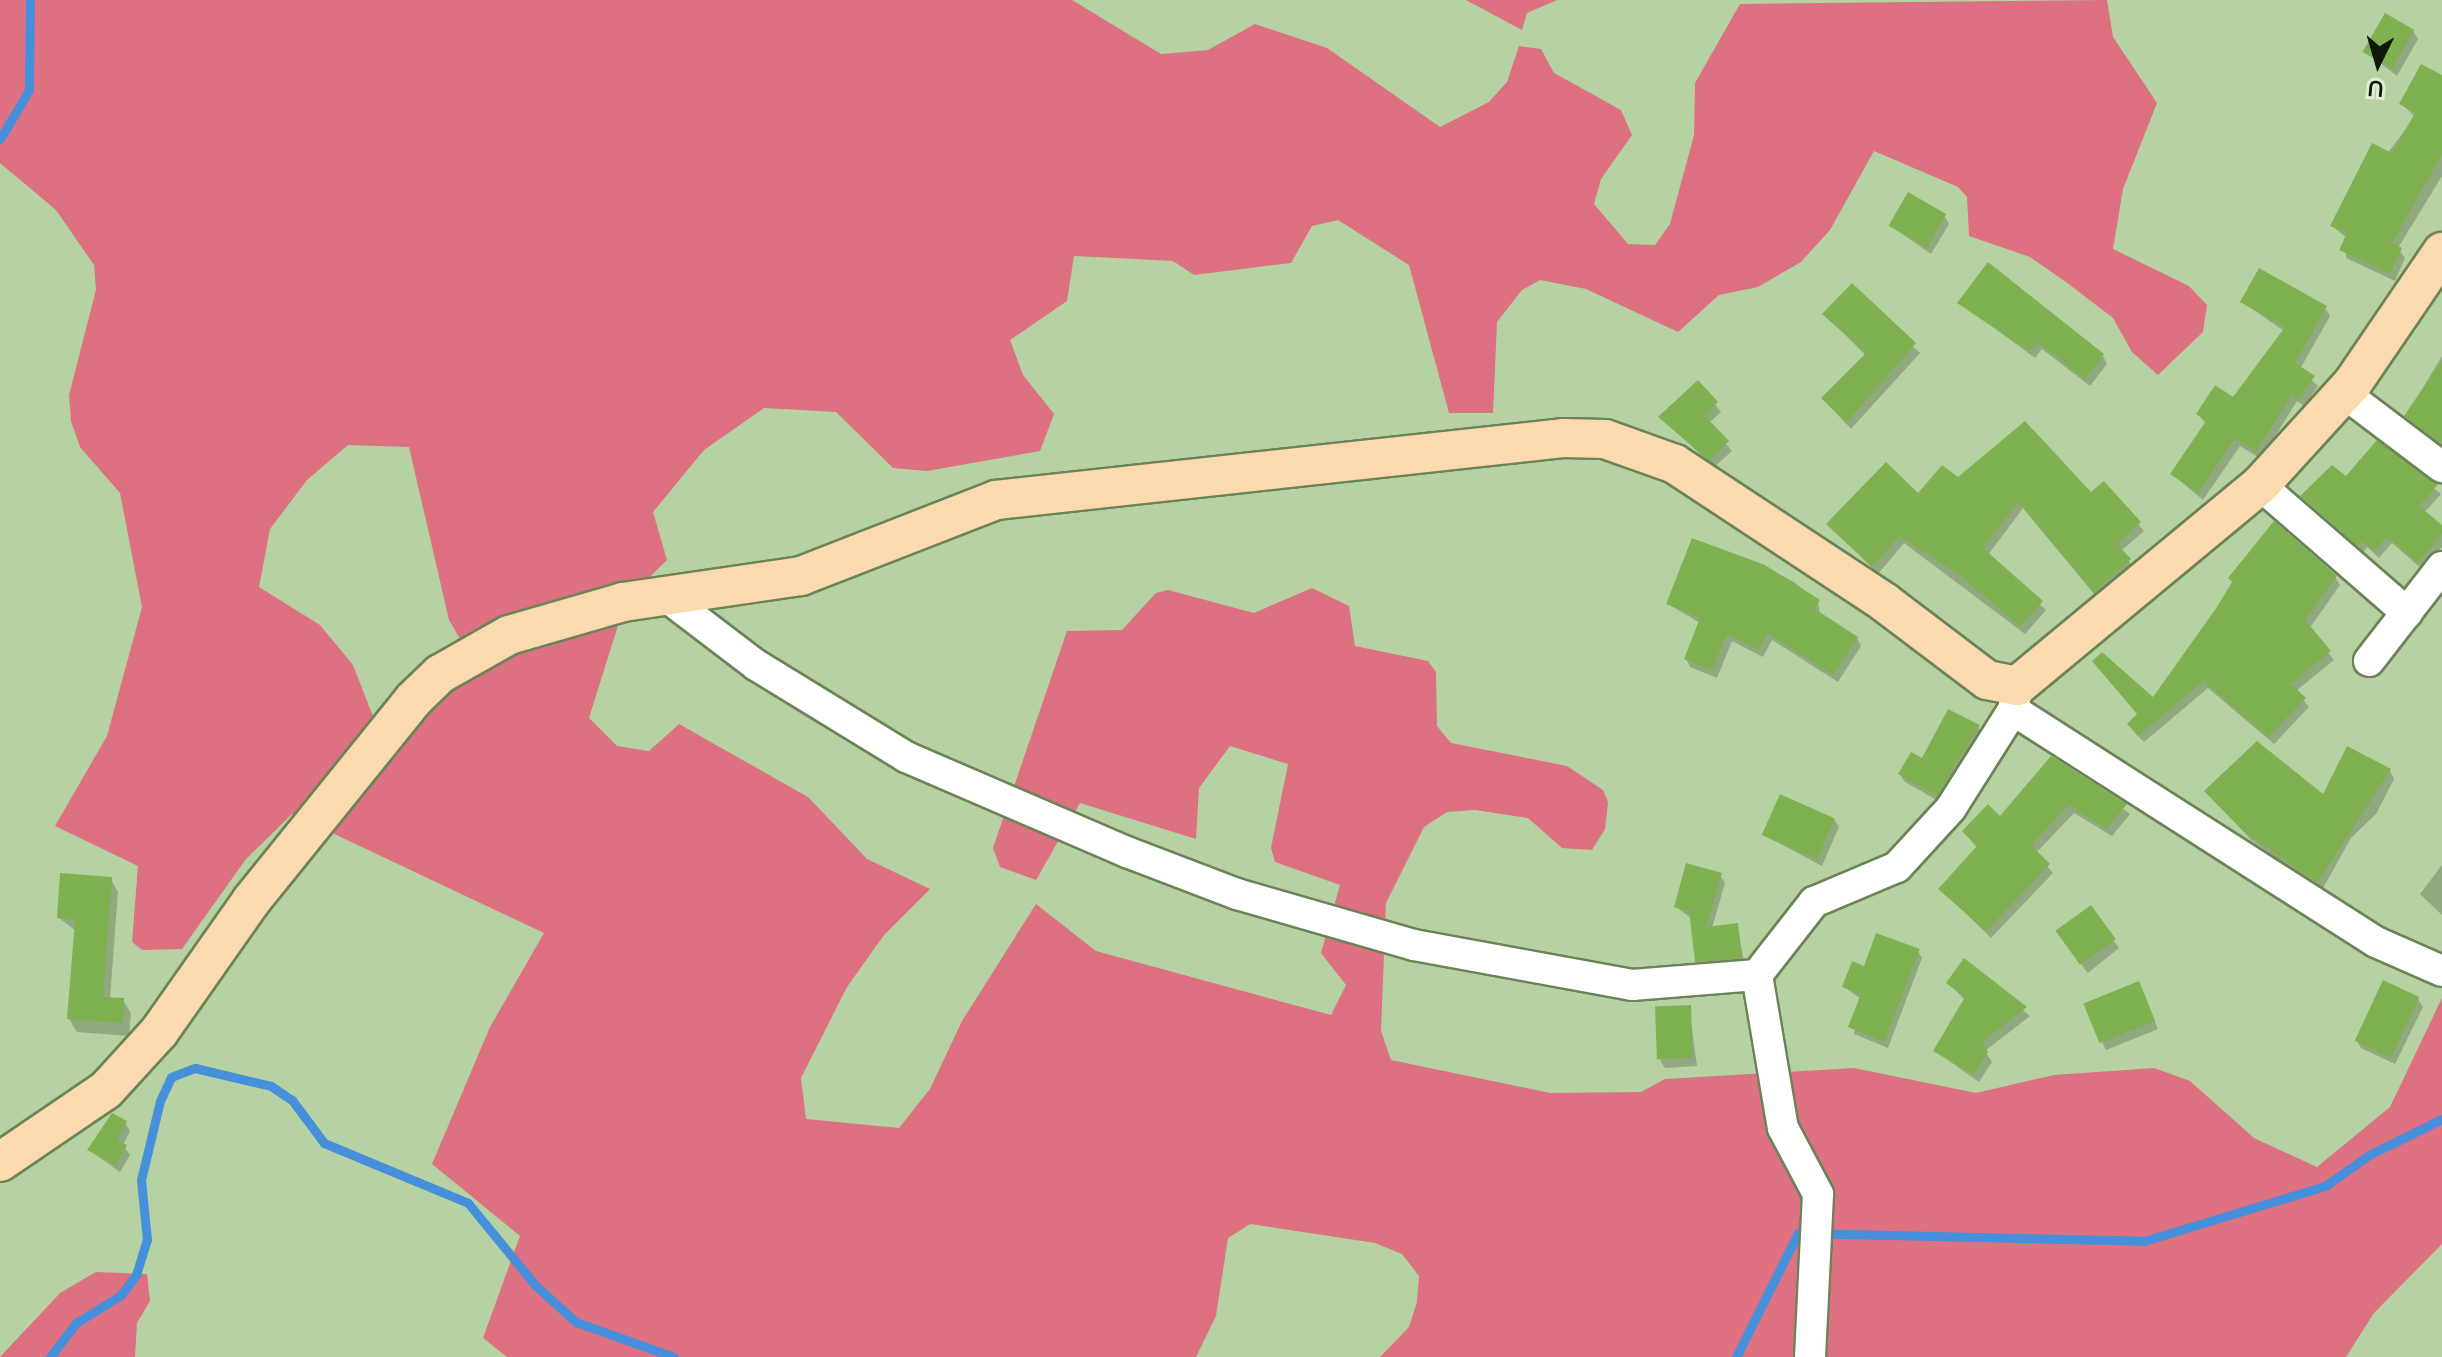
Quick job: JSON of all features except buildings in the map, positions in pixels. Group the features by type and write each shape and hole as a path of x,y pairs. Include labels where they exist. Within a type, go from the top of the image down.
{"main road":[{"path":"0,1162 106,1090 159,1032 298,842 440,674 497,640 558,617 664,595 838,566 996,500 1563,438 1605,439 1675,464 1884,602 2015,698 2260,485 2344,393 2442,252"}],"street":[{"path":"2344,393 2442,467"},
{"path":"2260,485 2407,613"},
{"path":"2369,661 2442,567"},
{"path":"664,595 756,665 906,757 1237,894 1414,945 1632,985 1757,975"},
{"path":"1810,1357 1820,1255 1818,1194 1783,1128 1757,975 1806,908 1897,867 1951,808 2015,698 2376,942 2442,971"}],"shaded area":[{"path":"0,0 1072,0 1161,54 1208,50 1255,24 1327,48 1440,127 1489,102 1507,82 1519,46 1541,49 1554,73 1621,110 1632,135 1601,179 1594,204 1628,244 1655,245 1670,224 1694,135 1695,83 1740,4 2107,0 2113,37 2157,103 2123,189 2113,249 2189,286 2207,305 2203,332 2158,375 2132,352 2113,318 2066,282 2030,257 1969,236 1967,197 1958,187 1874,151 1830,230 1801,262 1758,287 1719,295 1678,332 1586,289 1540,280 1522,290 1497,322 1493,413 1449,413 1409,265 1338,220 1312,226 1291,263 1194,275 1173,261 1074,256 1067,301 1010,340 1023,375 1054,414 1040,451 927,471 893,468 836,412 764,408 704,450 653,512 667,560 626,600 589,718 617,746 649,751 679,724 808,797 867,859 930,889 884,935 847,987 801,1078 806,1119 899,1128 930,1089 962,1021 1036,904 1096,951 1331,1015 1346,985 1321,953 1340,885 1275,862 1271,848 1288,764 1230,746 1199,788 1196,839 1080,803 1036,880 1000,867 993,848 1067,631 1122,630 1156,593 1168,590 1254,613 1312,588 1349,606 1355,646 1428,661 1436,672 1437,726 1451,743 1567,766 1603,790 1608,802 1605,829 1592,850 1562,848 1528,818 1475,810 1447,812 1424,827 1386,903 1381,1031 1391,1060 1550,1093 1641,1092 1665,1079 1854,1068 1976,1093 2054,1075 2154,1068 2190,1081 2254,1138 2317,1167 2390,1107 2442,998 2442,1244 2374,1313 2346,1357 1380,1357 1409,1327 1417,1302 1419,1276 1402,1254 1375,1243 1250,1224 1228,1238 1216,1316 1196,1357 507,1357 483,1338 520,1236 432,1164 490,1027 544,933 292,814 246,859 182,949 142,950 132,942 138,866 55,826 107,736 142,607 120,493 80,447 71,421 69,395 96,290 94,265 56,210 0,163","holes":["348,445 409,447 449,620 477,668 412,719 388,755 353,665 320,625 259,587 270,529 307,480"]},
{"path":"1466,0 1557,0 1527,13 1522,30"},
{"path":"96,1272 147,1274 150,1301 137,1323 135,1357 0,1357 60,1293"}],"waterway":[{"path":"0,139 29,90 30,0"},
{"path":"50,1357 76,1323 121,1295 136,1275 147,1240 141,1180 160,1101 171,1077 195,1068 271,1086 292,1100 324,1143 468,1203 535,1285 576,1322 674,1357"},
{"path":"1736,1357 1798,1233 2144,1241 2325,1186 2369,1155 2442,1119"}]}
